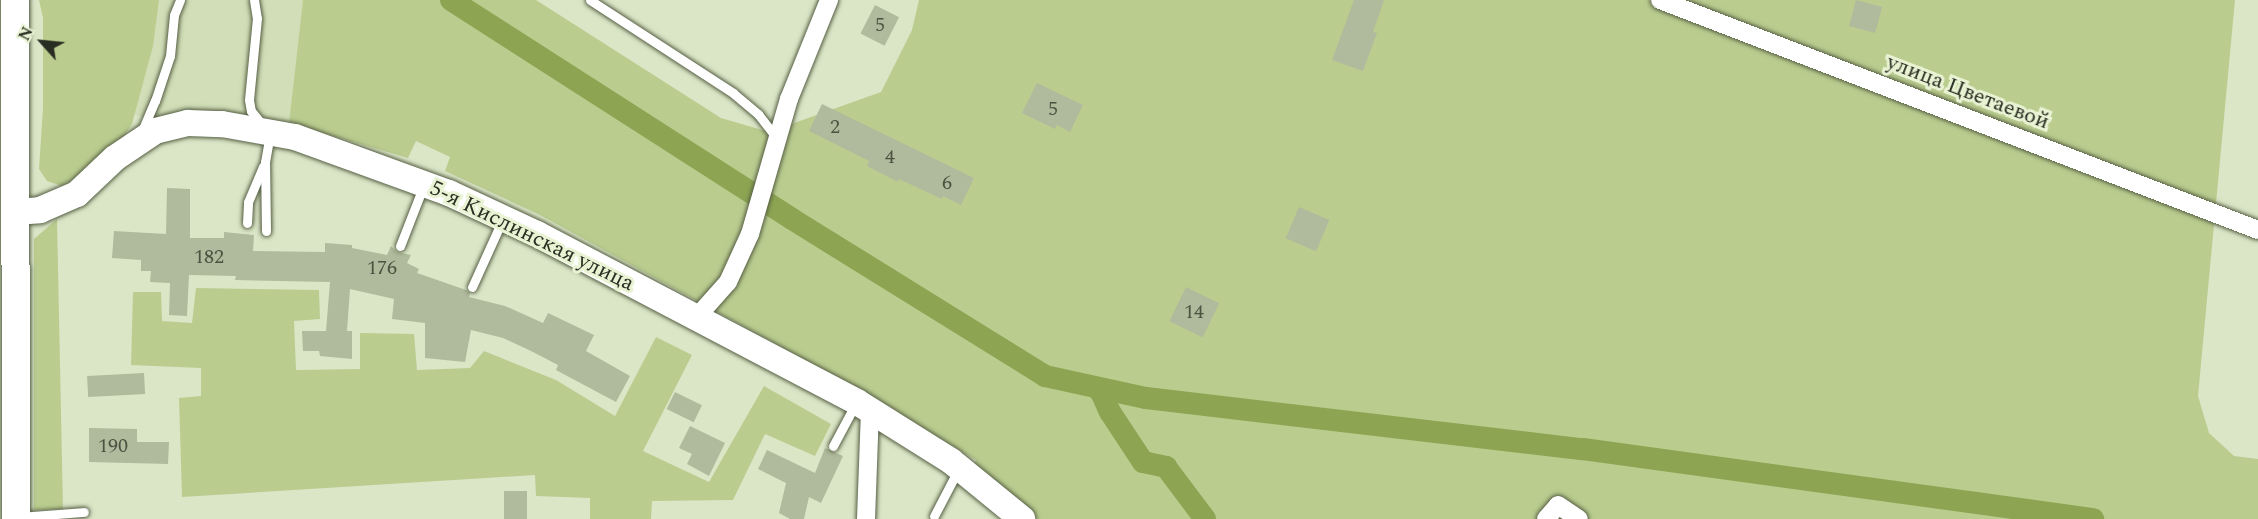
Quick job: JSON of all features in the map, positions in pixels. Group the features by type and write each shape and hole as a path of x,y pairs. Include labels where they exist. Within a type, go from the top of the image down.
{"main road":[{"path":"15,0 12,80 16,518"}],"street":[{"path":"696,318 728,282 750,234 777,138 829,0"},
{"name":"улица Цветаевой","path":"1660,0 2258,230"},
{"name":"5-я Кислинская улица","path":"14,212 40,210 77,194 134,143 155,131 188,123 222,124 276,133 363,159 503,218 863,406 959,467 1022,519"},
{"path":"863,406 866,519"},
{"path":"1546,519 1558,505 1579,519"}],"lane":[{"path":"134,143 145,125 163,79 170,56 174,15 180,0"},
{"path":"247,224 248,202 276,133 259,122 251,111 257,18 254,0"},
{"path":"590,0 733,93 758,114 777,138"},
{"path":"265,162 266,231"},
{"path":"400,246 425,184"},
{"path":"472,287 503,218"},
{"path":"833,446 863,406"},
{"path":"934,516 959,467"},
{"path":"16,518 84,512"}],"shaded area":[{"path":"39,0 159,0 153,46 132,124 120,142 86,171 62,186 47,181 39,169 43,108 43,18"},
{"path":"141,0 303,0 287,142 120,112"},
{"path":"303,0 536,0 721,118 769,132 881,92 912,30 919,0 2235,0 2198,396 2209,433 2234,456 2258,459 2258,519 1037,519 973,469 976,460 840,379 540,215 445,171 450,157 416,141 408,158 289,123"},
{"path":"57,219 63,509 34,510 34,239"},
{"path":"196,288 319,290 320,319 294,321 296,370 360,369 360,333 414,334 417,370 470,368 484,351 556,380 615,416 656,337 692,355 643,451 709,482 764,386 831,424 815,456 765,434 733,500 652,501 651,519 590,519 590,498 536,496 535,475 182,497 179,398 201,396 201,368 131,365 133,292 161,292 162,321 192,323"}],"building":[{"path":"1354,0 1384,0 1373,32 1377,33 1363,71 1332,60"},
{"path":"1856,0 1882,7 1875,33 1849,26"},
{"path":"875,5 899,17 885,46 860,34"},
{"path":"1037,83 1083,105 1070,132 1057,125 1055,129 1022,113"},
{"path":"822,104 974,178 961,205 943,196 942,199 899,179 898,182 867,166 869,161 809,131"},
{"path":"167,188 190,189 190,238 224,238 224,232 254,235 253,251 325,252 325,243 352,245 352,248 387,255 391,246 397,252 411,255 407,263 419,269 417,273 466,290 470,293 469,297 505,306 543,323 548,313 594,335 586,351 630,376 616,402 556,370 558,365 531,351 503,338 471,330 465,362 425,358 425,323 392,319 394,299 350,289 347,331 352,331 352,359 320,356 319,351 303,351 302,331 326,331 330,282 235,280 236,276 189,275 187,316 169,315 170,283 150,282 151,271 141,271 141,260 112,258 114,231 166,234"},
{"path":"1299,207 1329,220 1316,251 1286,238"},
{"path":"1186,287 1219,303 1203,337 1169,321"},
{"path":"144,373 145,394 88,397 87,376"},
{"path":"675,392 702,405 694,422 667,409"},
{"path":"690,426 725,443 709,476 687,464 692,454 679,448"},
{"path":"89,428 137,429 137,442 169,442 168,464 89,462"},
{"path":"825,448 843,456 821,503 809,497 804,519 790,519 779,513 786,483 758,469 767,450 815,473"},
{"path":"504,491 527,491 527,519 504,519"}],"waterway":[{"path":"451,0 792,219 1045,376 1146,398 1583,449 2093,519"},
{"path":"1103,389 1101,392 1110,412 1143,462 1166,467 1205,519"}]}
